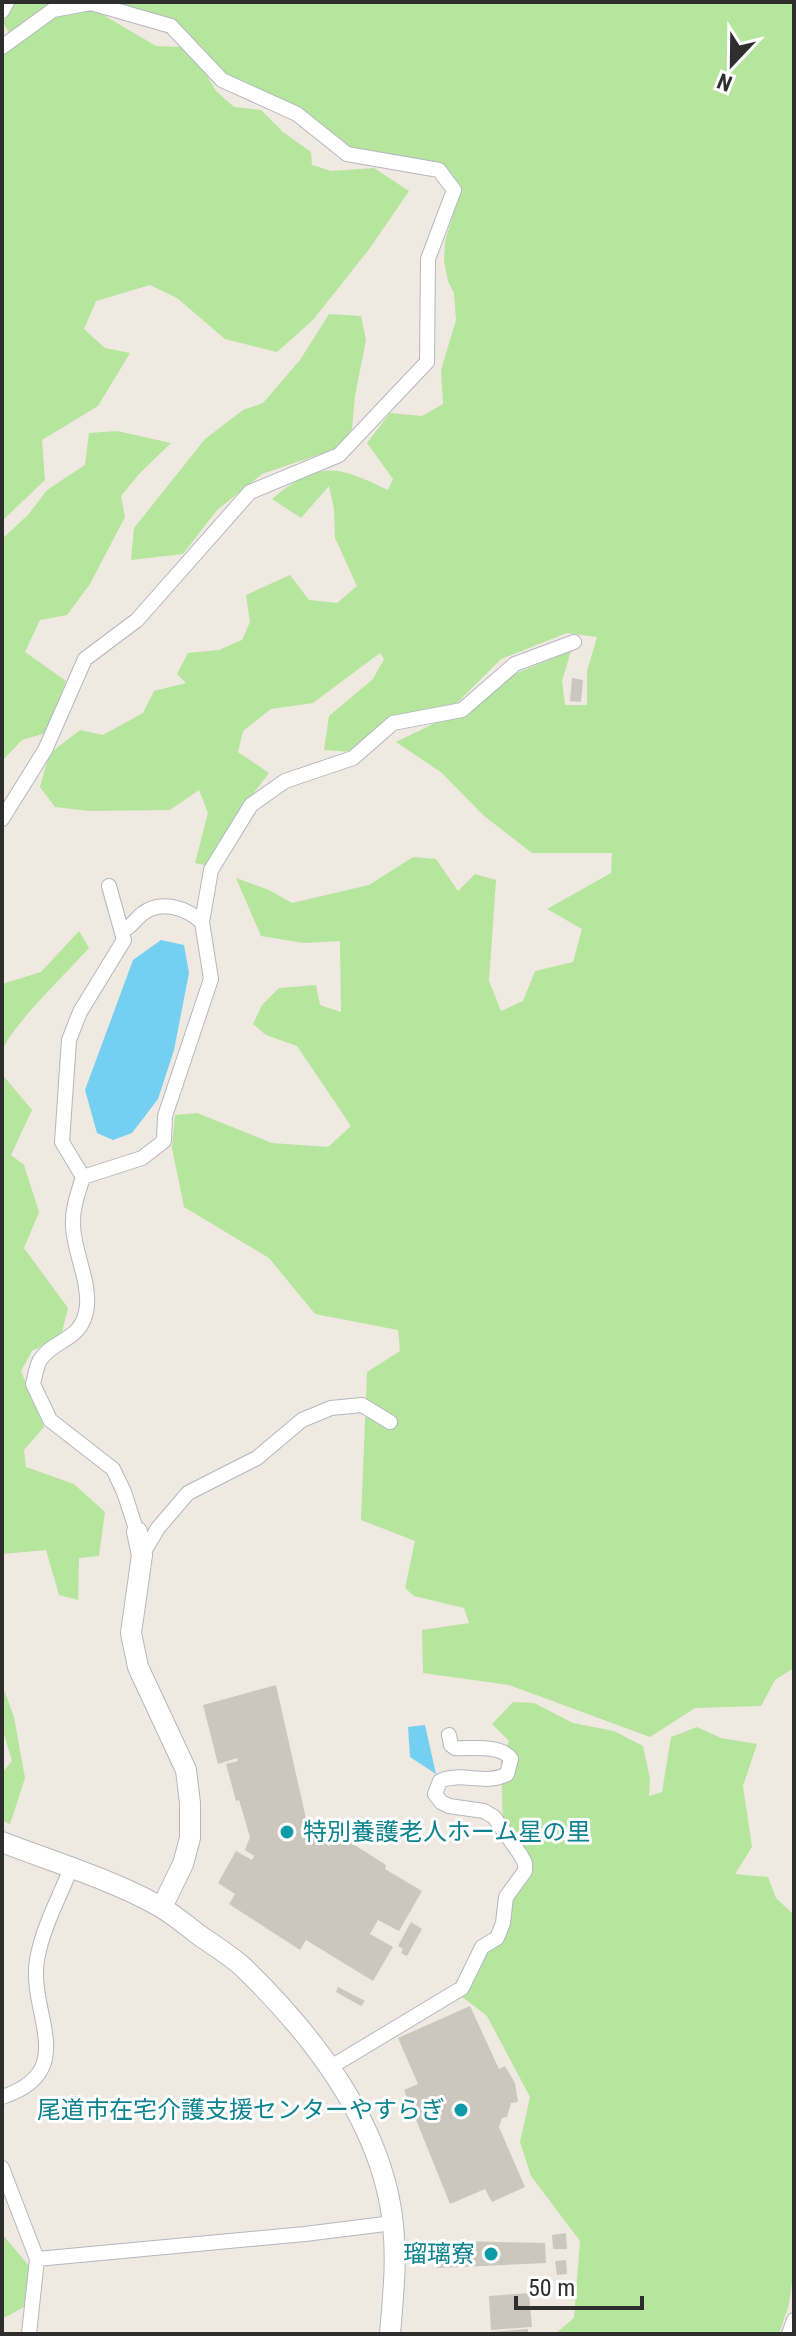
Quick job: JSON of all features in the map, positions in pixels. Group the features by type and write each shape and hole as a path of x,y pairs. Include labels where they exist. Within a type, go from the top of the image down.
{"street":[{"path":"2,11 7,2"},
{"path":"2,47 53,10 91,3 171,26 222,80 297,114 347,154 439,170 454,190 428,259 427,362 339,455 250,492 137,620 85,659 45,750 2,819"},
{"path":"83,1177 142,1158 164,1141 165,1116 211,979 202,922 211,870 251,805 285,781 353,758 393,723 462,710 515,664 574,642"},
{"path":"109,886 124,940 80,1012 69,1040 62,1142 83,1177 73,1209 73,1228 87,1305 81,1325 68,1340 39,1361 33,1384 50,1420 113,1469 137,1532 142,1555 131,1633 138,1667 186,1770 190,1803 190,1838 183,1864 162,1907"},
{"path":"122,931 145,911 165,906 190,911 202,922"},
{"path":"142,1555 158,1528 188,1493 257,1458 302,1420 331,1408 362,1405 390,1422"},
{"path":"329,2068 462,1988 482,1947 497,1938 503,1923 506,1897 525,1871 520,1854 494,1817 484,1811 449,1806 435,1794 440,1781 448,1777 498,1779 507,1774 511,1759 500,1750 455,1748 449,1735"},
{"path":"2,1842 162,1907 241,1965 303,2032 351,2099 383,2179 393,2223 395,2273 390,2334"},
{"path":"2,2097 33,2080 45,2061 48,2038 35,1983 37,1960 44,1932 71,1868"},
{"path":"2,2168 37,2259 29,2334"},
{"path":"37,2259 393,2223"},
{"path":"789,2334 794,2320"}],"green space":[{"path":"15,2 69,2 51,5 9,33 3,22"},
{"path":"105,2 794,2 794,1668 775,1680 761,1706 695,1708 650,1737 509,1685 423,1673 422,1630 469,1623 464,1608 414,1596 405,1588 415,1541 361,1520 367,1372 400,1351 398,1330 315,1314 269,1258 184,1207 172,1148 175,1115 197,1113 272,1143 328,1147 351,1126 297,1046 266,1035 253,1024 262,1005 279,988 316,985 320,1005 341,1012 340,941 304,943 261,936 236,878 269,890 292,903 369,885 413,857 436,859 458,891 475,874 496,880 489,981 501,1011 523,1001 535,971 573,962 582,929 547,909 611,873 612,853 532,853 483,815 442,773 396,742 435,723 467,715 512,675 571,651 562,681 565,705 587,705 587,671 597,637 567,633 501,659 457,703 390,717 352,752 324,750 329,716 373,679 384,659 380,653 313,703 271,709 243,731 238,752 269,773 249,799 209,866 195,863 208,813 199,790 170,810 90,811 55,807 40,787 49,754 80,730 103,735 143,713 154,691 186,683 177,674 188,653 219,650 242,640 250,622 246,595 290,575 309,600 337,603 357,586 335,538 329,486 301,518 272,499 303,478 328,470 355,475 388,490 393,479 367,443 390,413 422,416 443,404 441,370 456,320 454,293 444,261 445,242 460,190 441,166 350,149 225,76 174,22"},
{"path":"95,10 156,46 181,47 202,67 216,91 234,107 261,110 283,132 311,152 312,165 331,171 374,168 409,191 370,248 313,320 277,352 225,339 177,298 150,285 96,301 84,329 105,348 130,353 98,406 42,440 45,480 2,521 2,54 59,14"},
{"path":"329,314 361,316 366,340 352,429 338,448 262,474 217,510 183,554 131,560 134,528 205,439 243,410 263,403 300,360"},
{"path":"117,431 171,443 121,496 125,517 90,584 67,615 40,620 25,652 66,681 46,733 22,740 2,761 2,539 28,515 47,490 85,465 89,433"},
{"path":"79,931 89,948 27,1015 6,1042 2,1053 2,984 41,972"},
{"path":"2,1074 32,1110 11,1155 24,1165 39,1212 24,1248 68,1308 61,1336 32,1351 21,1371 44,1427 24,1450 26,1467 74,1484 105,1512 99,1556 79,1558 78,1600 59,1595 46,1550 2,1554"},
{"path":"2,1684 14,1717 25,1778 10,1824 2,1821 2,1773 12,1761 2,1728"},
{"path":"513,1702 534,1703 573,1723 614,1731 643,1746 650,1779 649,1796 662,1792 671,1737 697,1727 721,1738 757,1744 743,1786 752,1847 735,1874 768,1877 776,1898 794,1915 794,2269 789,2304 779,2334 555,2334 574,2318 580,2241 531,2176 520,2142 530,2097 487,2016 461,1996 523,1872 503,1828 501,1759 509,1741 492,1724"},
{"path":"2,2234 30,2267 24,2307 2,2319"}],"water":[{"path":"161,940 184,945 189,973 174,1050 158,1099 132,1133 113,1140 97,1133 85,1090 133,960"},
{"path":"425,1725 436,1774 410,1757 408,1727"}],"building":[{"path":"572,678 583,680 581,702 570,701"},
{"name":"特別養護老人ホーム星の里","path":"276,1685 307,1823 328,1835 331,1830 422,1891 399,1931 378,1920 370,1934 393,1947 373,1981 306,1940 300,1950 229,1904 235,1894 218,1883 236,1851 252,1860 254,1856 245,1850 250,1837 226,1764 238,1761 237,1758 218,1764 203,1705"},
{"path":"411,1922 422,1929 407,1956 401,1953 403,1949 398,1946"},
{"path":"338,1987 365,2001 361,2006 336,1992"},
{"name":"尾道市在宅介護支援センターやすらぎ","path":"470,2006 499,2069 505,2066 515,2083 518,2102 511,2103 507,2117 502,2118 499,2127 525,2187 492,2202 485,2189 450,2204 404,2090 418,2084 398,2038"},
{"path":"566,2233 567,2249 553,2249 552,2235"},
{"name":"瑠璃寮","path":"454,2241 545,2243 546,2263 437,2268 437,2246 455,2245"},
{"path":"566,2260 567,2274 557,2275 555,2261"},
{"path":"529,2293 532,2327 491,2330 489,2296"},
{"path":"528,2329 528,2334 490,2334 490,2332"}],"place":[{"name":"特別養護老人ホーム星の里","path":"287,1832"},
{"name":"尾道市在宅介護支援センターやすらぎ","path":"461,2110"},
{"name":"瑠璃寮","path":"491,2254"}]}
